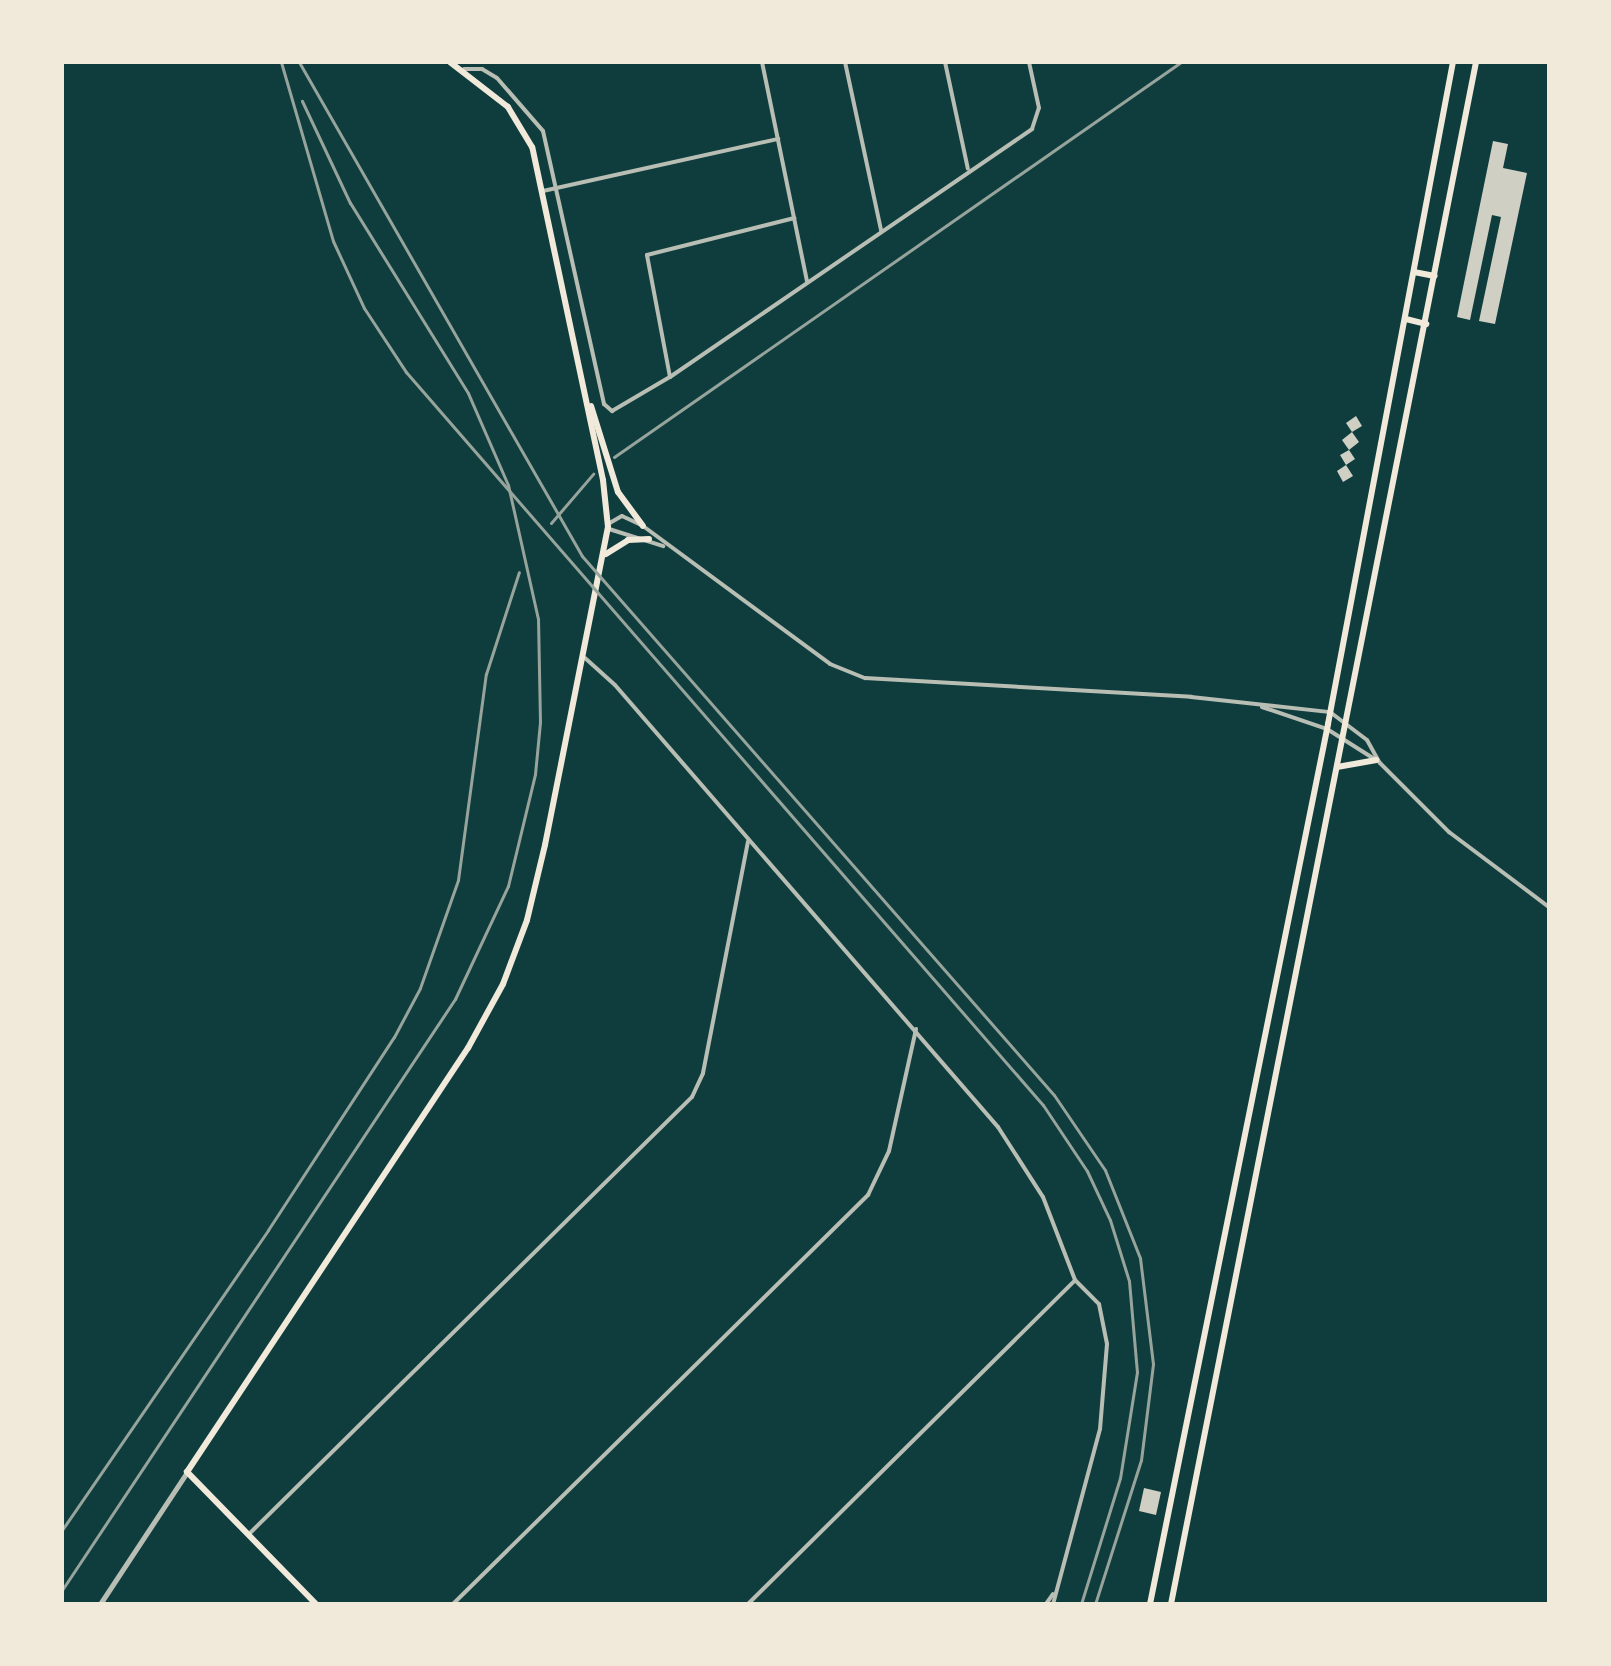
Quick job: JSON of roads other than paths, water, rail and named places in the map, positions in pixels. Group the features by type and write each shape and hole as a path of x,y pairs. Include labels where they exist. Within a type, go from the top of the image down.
{"main road":[{"path":"316,1604 187,1472 493,1005 535,890 594,615 608,525 582,382 532,147 516,117 464,69 450,62"},
{"path":"1150,1604 1327,729 1453,62"},
{"path":"1171,1604 1476,62"},
{"path":"1414,272 1435,276"},
{"path":"1406,319 1426,324"},
{"path":"582,382 618,492 643,526"},
{"path":"604,556 613,546 649,539"},
{"path":"1337,767 1378,762"},
{"path":"1245,1134 1262,1139"},
{"path":"1161,1554 1180,1557"}],"street":[{"path":"762,62 807,282"},
{"path":"845,62 881,230"},
{"path":"945,62 968,170"},
{"path":"464,69 482,69 497,78 533,117 546,140 604,404 617,411 1032,129 1039,108 1029,62"},
{"path":"543,191 778,139"},
{"path":"670,377 645,265 647,255 657,249 794,218"},
{"path":"672,551 649,539 615,535 608,525 622,516 643,526 672,551 830,664 853,675 1330,712 1347,720 1378,762 1449,832 1549,907"},
{"path":"585,658 916,1029 1019,1156 1043,1197 1075,1280 1103,1313 1106,1373 1096,1452 1053,1604"},
{"path":"1259,706 1327,729 1378,762"},
{"path":"249,1534 692,1097 703,1073 748,840"},
{"path":"453,1604 868,1195 884,1167 916,1029"},
{"path":"748,1604 1075,1280"},
{"path":"100,1604 187,1472"},
{"path":"1046,1604 1055,1592"}],"railway":[{"path":"281,62 333,241 364,308 406,372 1043,1105 1087,1171 1110,1220 1129,1281 1137,1372 1120,1478 1081,1604"},
{"path":"299,62 582,556 1054,1095 1105,1170 1140,1258 1153,1364 1141,1460 1095,1604"},
{"path":"614,457 1181,62"},
{"path":"62,1590 455,999 508,886 535,774 540,722 538,619 508,485 468,393 350,203 302,101"},
{"path":"551,523 593,474"},
{"path":"62,1530 268,1230 394,1037 420,988 458,880 486,674 519,572"}]}
